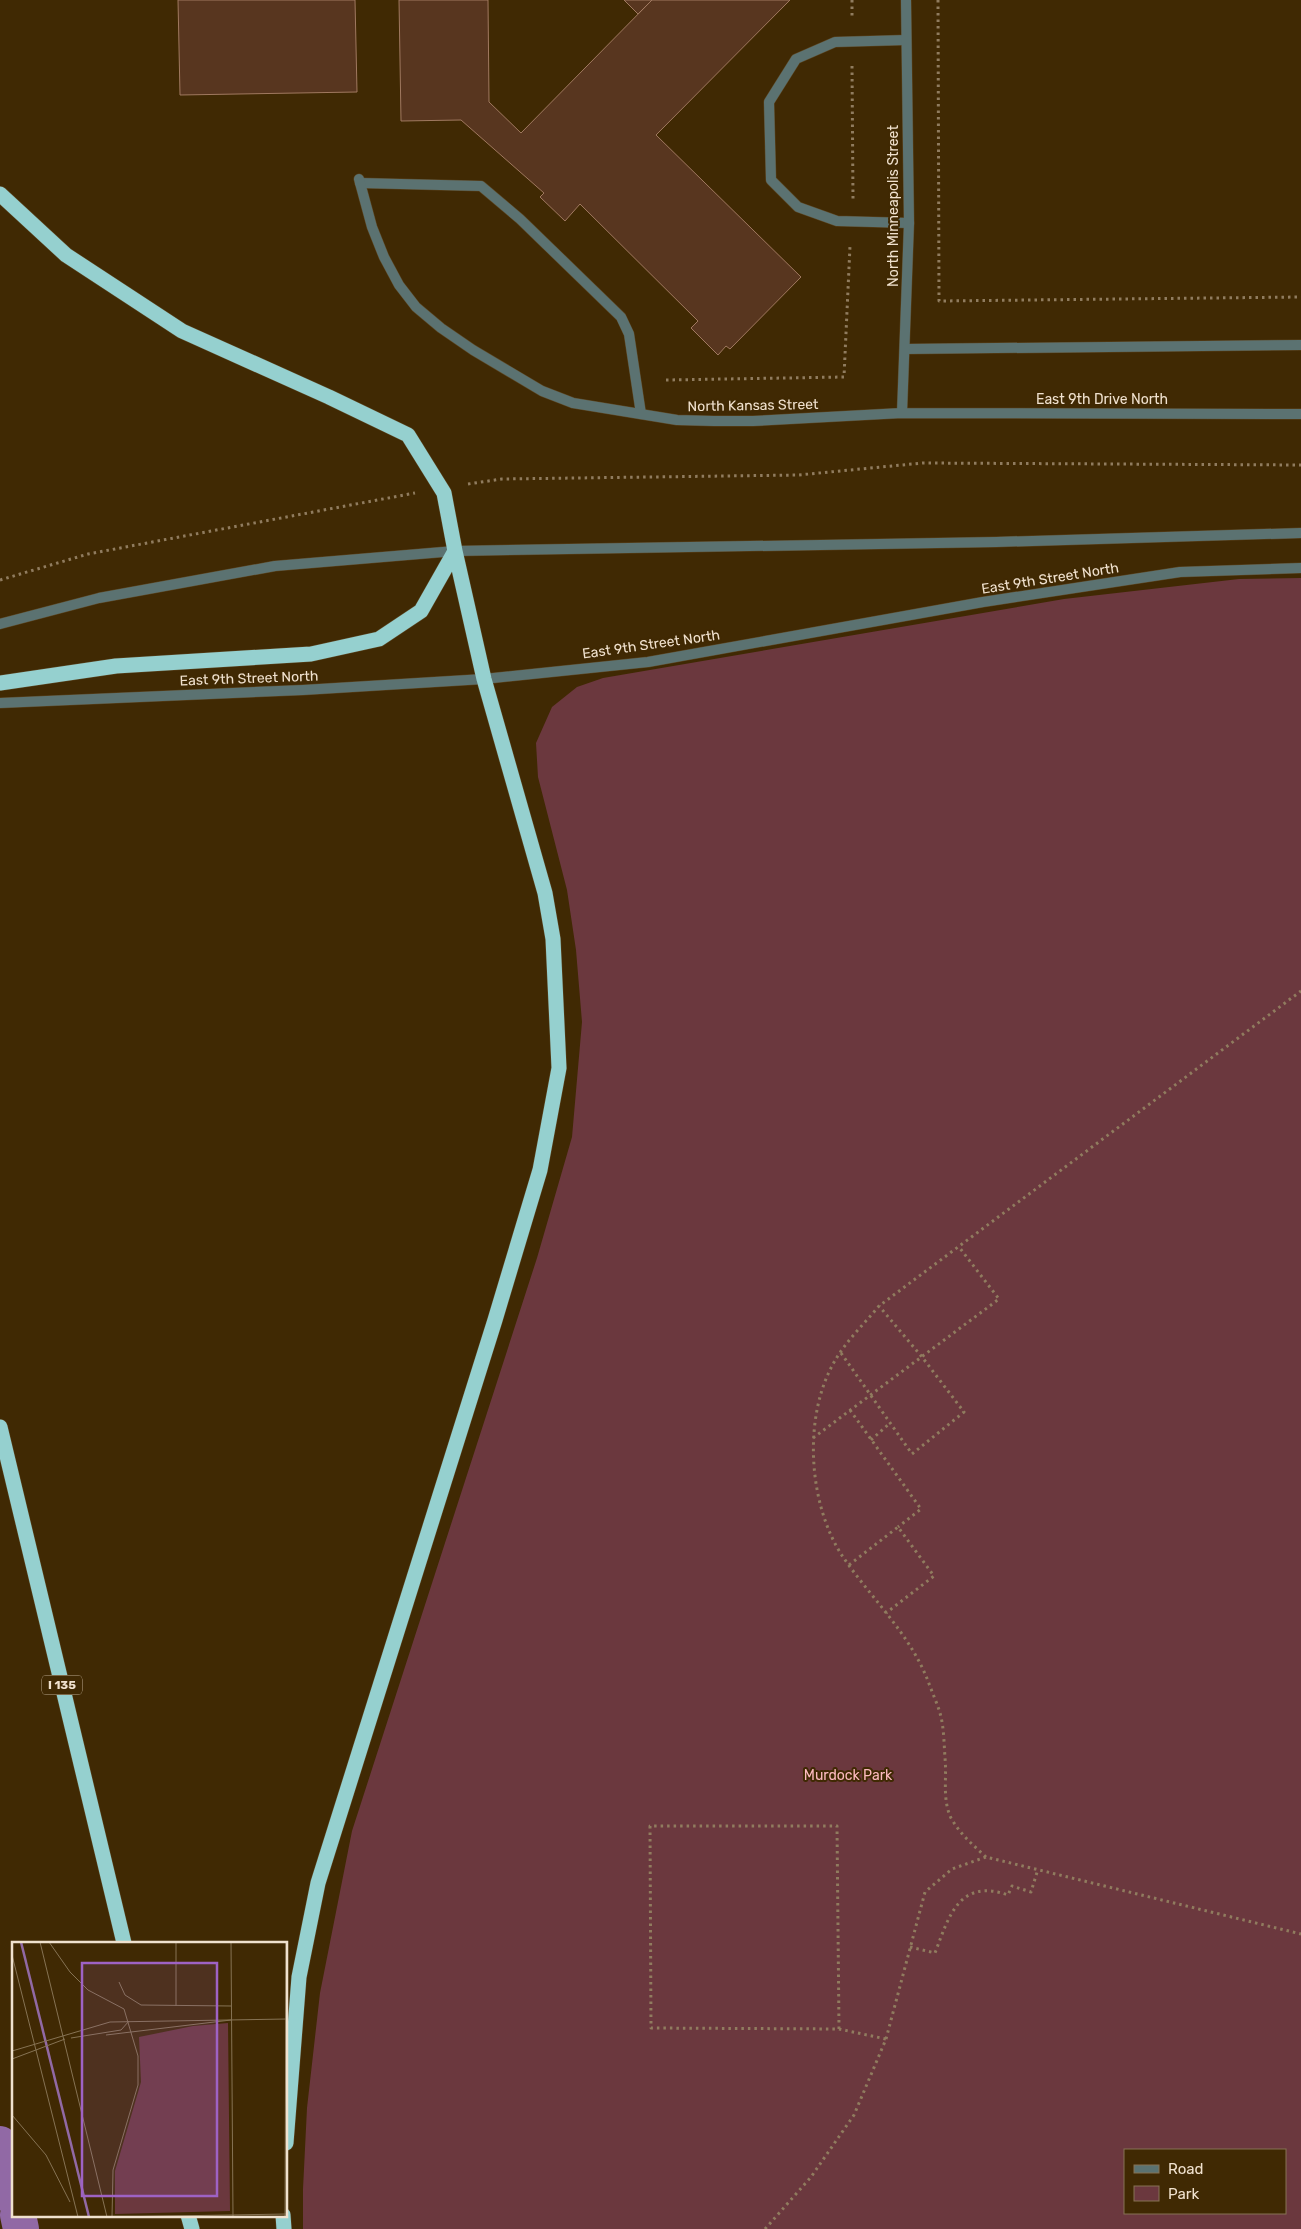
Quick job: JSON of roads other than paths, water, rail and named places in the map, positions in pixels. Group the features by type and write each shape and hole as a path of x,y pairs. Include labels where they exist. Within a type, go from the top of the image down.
{"highway":[{"path":"0,194 66,255 182,331 408,435 444,493 455,551 484,678 545,893 554,939 559,1068 540,1170 498,1311 318,1883 299,1977 288,2117"},
{"path":"0,683 116,666 310,654 379,639 421,611 455,551"},
{"name":"I 135","path":"0,1427 124,1942"},
{"path":"188,2216 192,2229"},
{"path":"283,2216 284,2229"}],"street":[{"name":"North Minneapolis Street","path":"902,412 909,222 906,0"},
{"path":"906,40 835,42 796,59 769,102 771,180 798,207 837,221 909,222"},
{"name":"North Kansas Street","path":"641,414 629,334 621,317 520,219 481,186 360,181 372,227 384,257 399,285 416,307 441,328 473,350 542,391 572,403 677,420 753,421 902,412"},
{"path":"905,349 1301,345"},
{"name":"East 9th Drive North","path":"902,412 1301,414"},
{"name":"East 9th Street North","path":"0,624 99,598 275,566 455,551 986,542 1301,533"},
{"name":"East 9th Street North","path":"0,703 303,690 484,678 648,662 954,607 1180,572 1301,568"}],"waterway":[{"path":"0,2144 12,2191"},
{"path":"18,2216 21,2229"}],"park label":[{"name":"Murdock Park","path":"848,1775"}]}
